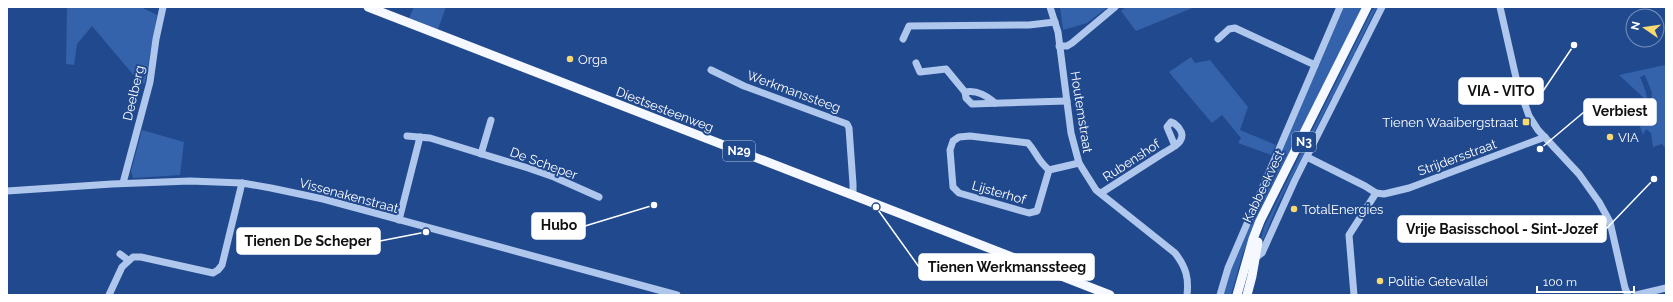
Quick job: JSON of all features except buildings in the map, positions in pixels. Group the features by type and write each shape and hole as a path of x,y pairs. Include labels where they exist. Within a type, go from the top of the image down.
{"main road":[{"name":"Diestsesteenweg","path":"368,7 1110,295"},
{"name":"Kabbeekvest","path":"1237,295 1260,220 1367,7"},
{"name":"Kabbeekvest","path":"1248,295 1258,241 1265,220 1371,7"}],"street":[{"name":"Deelberg","path":"123,183 150,82 156,39 163,7"},
{"name":"Houtemstraat","path":"1050,7 1060,46 1071,133 1078,163 1091,183 1100,193 1178,258 1185,268 1188,276 1187,295"},
{"path":"1060,46 1067,46 1072,43 1115,7"},
{"name":"Kabbeekvest","path":"1220,295 1228,268 1340,7"},
{"name":"Kabbeekvest","path":"1254,259 1262,253 1282,206 1382,7"},
{"path":"1500,7 1517,82 1524,104 1535,125 1579,174 1599,202 1610,222 1625,288 1628,295"},
{"path":"903,38 909,26 1029,25 1055,22"},
{"path":"1218,39 1230,29 1235,28 1315,65"},
{"path":"916,63 920,72 946,70 965,92 966,98 972,104 1067,101"},
{"name":"Werkmanssteeg","path":"711,70 744,86 847,124 849,128 853,196"},
{"path":"965,92 976,92 988,97 996,104"},
{"path":"481,154 491,120"},
{"name":"De Scheper","path":"407,136 430,138 554,177 599,197"},
{"name":"Lijsterhof","path":"970,136 1028,143 1033,148 1040,163 1049,170 1037,211 1029,213 959,193 953,187 950,150 953,141 959,137 970,136"},
{"path":"399,220 420,137"},
{"name":"Strijdersstraat","path":"1376,193 1384,194 1409,188 1545,137"},
{"name":"Rubenshof","path":"1100,193 1175,146"},
{"path":"1307,157 1376,193 1349,235 1354,295"},
{"path":"1049,170 1078,163"},
{"name":"Vissenakenstraat","path":"7,191 123,183 190,181 242,183 295,192 677,295"},
{"path":"109,295 122,267 133,257 141,257 213,273 218,270 222,265 242,183"},
{"path":"120,254 128,260"},
{"path":"1636,295 1666,288"}],"shaded area":[{"path":"67,7 141,7 157,15 145,83 141,84 92,26 77,44 74,65 66,64"},
{"path":"414,7 446,7 438,29 409,18"},
{"path":"1060,7 1108,7 1087,23 1063,30"},
{"path":"1126,7 1195,7 1136,31 1121,11"},
{"path":"1344,7 1363,7 1243,253 1231,295 1222,295 1231,267"},
{"path":"1375,7 1380,7 1379,10 1376,9 1355,51 1358,52 1357,54 1354,54 1334,94 1336,96 1335,98 1332,97 1309,143 1311,145 1300,168 1297,167 1277,206 1258,253 1264,227 1371,12"},
{"path":"1191,57 1195,63 1210,60 1248,107 1240,130 1276,145 1271,155 1238,143 1241,138 1222,115 1212,123 1169,72"},
{"path":"1665,65 1666,149 1662,144 1653,147 1651,133 1646,129 1643,135 1640,127 1651,106 1652,93 1645,75 1640,77 1647,100 1637,122 1631,115 1645,99 1619,75"},
{"path":"142,130 184,142 180,175 133,178 131,171"}],"place":[{"name":"VIA - VITO","path":"1574,45"},
{"name":"Orga","path":"570,59"},
{"name":"Tienen Waaibergstraat","path":"1526,122"},
{"name":"VIA","path":"1610,137"},
{"name":"Verbiest","path":"1540,149"},
{"name":"Vrije Basisschool - Sint-Jozef","path":"1654,179"},
{"name":"Hubo","path":"654,205"},
{"name":"Tienen Werkmanssteeg","path":"876,207"},
{"name":"TotalEnergies","path":"1294,209"},
{"name":"Tienen De Scheper","path":"426,232"},
{"name":"Politie Getevallei","path":"1380,281"}]}
